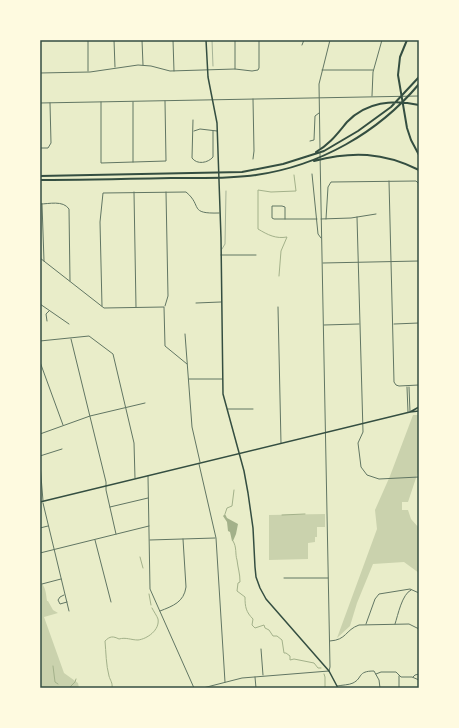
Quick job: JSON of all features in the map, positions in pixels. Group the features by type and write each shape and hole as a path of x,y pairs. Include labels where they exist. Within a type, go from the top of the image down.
{"highway":[{"path":"407,40 402,51 398,75 411,140 419,155"},
{"path":"40,176 242,172 283,164 332,147 369,124 391,107 419,77"},
{"path":"305,164 343,146 379,122 419,84"},
{"path":"311,155 330,143 348,121 359,112 367,108 387,103 411,103 419,105"},
{"path":"40,180 239,177 274,172 339,156 367,155 391,159 419,170"}],"main road":[{"path":"206,40 207,70 213,99 217,131 221,250 223,394 239,453 252,515 254,567 260,588 266,599 329,671 337,687"},
{"path":"409,412 419,407"},
{"path":"41,502 362,423 419,411"}],"street":[{"path":"88,40 88,72"},
{"path":"114,40 115,68"},
{"path":"142,40 143,65"},
{"path":"173,40 174,71"},
{"path":"235,40 235,69"},
{"path":"40,73 88,72 143,65 166,71 235,69 252,71 258,70 259,68 259,40"},
{"path":"302,45 304,40"},
{"path":"203,688 255,676 329,671 330,667 319,84 330,40"},
{"path":"372,97 374,70 382,40"},
{"path":"322,70 374,70"},
{"path":"40,103 418,96"},
{"path":"253,99 253,159"},
{"path":"101,102 101,162 166,161 165,100"},
{"path":"132,101 134,162"},
{"path":"40,148 48,148 50,144 50,102"},
{"path":"310,141 314,140 315,116 319,113"},
{"path":"193,120 192,158 197,162 208,161 213,157 213,131"},
{"path":"193,132 200,128 217,131"},
{"path":"312,174 318,234 322,238"},
{"path":"390,180 394,383 398,386 419,385"},
{"path":"326,219 329,182 412,180 418,183 419,204"},
{"path":"166,191 168,296 164,307 165,346 187,364"},
{"path":"102,306 100,222 102,194 105,192 186,192 201,212 220,212"},
{"path":"134,192 136,307"},
{"path":"44,261 41,204 62,203 69,209 70,282"},
{"path":"285,219 285,207 272,206 273,219 285,219 317,219"},
{"path":"321,219 357,217 376,214"},
{"path":"357,217 363,432 358,443 361,467 364,473 379,479 419,477"},
{"path":"221,255 256,255"},
{"path":"40,258 104,308 164,307"},
{"path":"322,263 419,261"},
{"path":"196,303 221,302"},
{"path":"40,304 69,324"},
{"path":"278,307 281,443"},
{"path":"47,321 46,314 49,310"},
{"path":"392,324 419,323"},
{"path":"324,325 360,324"},
{"path":"185,334 192,428 216,538 224,682"},
{"path":"40,341 89,336 113,354 134,443 135,479"},
{"path":"71,338 106,482 116,534"},
{"path":"40,362 63,426"},
{"path":"188,379 222,379"},
{"path":"407,386 409,412"},
{"path":"409,386 409,412"},
{"path":"40,434 90,416 145,403"},
{"path":"228,410 253,409"},
{"path":"40,456 62,449"},
{"path":"40,464 41,502 69,611"},
{"path":"148,476 150,589 194,688"},
{"path":"110,507 149,498"},
{"path":"40,553 149,525"},
{"path":"40,528 48,526"},
{"path":"149,540 216,538"},
{"path":"95,539 111,602"},
{"path":"160,611 177,603 182,599 185,592 183,539"},
{"path":"284,578 329,578"},
{"path":"42,584 61,579"},
{"path":"366,624 375,599 378,595 414,590 419,593"},
{"path":"394,624 404,596 409,591 414,590"},
{"path":"401,591 404,592 404,596"},
{"path":"65,594 58,600 60,604 67,602"},
{"path":"329,641 340,640 345,637 353,627 366,624 412,625 419,630"},
{"path":"261,649 263,676"},
{"path":"337,687 355,682 360,675 367,671 374,671 379,680 380,688"},
{"path":"375,674 381,672 396,672 404,678 419,674"},
{"path":"399,675 399,688"},
{"path":"255,676 256,688"},
{"path":"412,677 419,680"}],"lane":[{"path":"212,40 212,66"},
{"path":"221,250 225,244 226,191"}],"shaded area":[{"path":"413,415 419,415 419,469 408,502 402,502 402,510 408,510 411,519 419,528 419,573 404,562 373,564 357,603 350,626 337,638 377,529 375,510 390,476"},
{"path":"225,514 227,518 238,524 233,541 230,532 228,531 227,522 223,516"},
{"path":"325,514 325,527 317,527 317,537 315,537 315,542 308,543 308,559 269,560 269,515"},
{"path":"40,582 45,588 47,601 53,610 58,613 44,617 64,673 78,683 79,688 40,688"}],"waterway":[{"path":"279,276 281,251 287,237 272,236 258,229 258,190 271,192 296,191 294,175"},
{"path":"225,514 227,508 232,506 234,490"},
{"path":"282,515 305,514"},
{"path":"233,541 240,579 237,591 245,597 246,609 253,619 252,625 255,628 264,625 273,636 277,636 282,640 284,653 290,656 290,660 294,659 314,663 318,668 321,668"},
{"path":"140,557 143,568"},
{"path":"149,594 151,605"},
{"path":"112,688 107,667 105,641 112,637 138,640 149,636 155,630 158,623 158,618 152,608"},
{"path":"53,666 55,682 58,684"},
{"path":"324,674 325,688"},
{"path":"69,688 76,679"}]}
